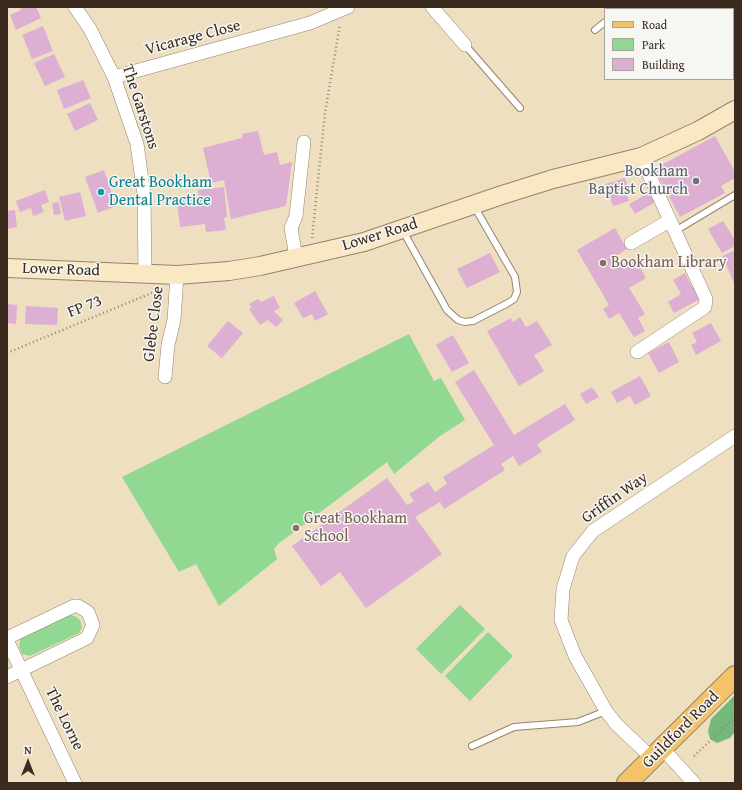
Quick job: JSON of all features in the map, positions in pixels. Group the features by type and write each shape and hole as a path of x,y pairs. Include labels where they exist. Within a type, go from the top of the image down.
{"main road":[{"name":"Guildford Road","path":"627,783 735,676"}],"street":[{"name":"The Garstons","path":"75,7 90,29 114,77 137,144 142,170 144,195 145,274"},
{"path":"432,7 466,45"},
{"name":"Vicarage Close","path":"114,77 310,24 345,8"},
{"name":"Lower Road","path":"7,268 170,274 229,271 304,256 364,242 473,204 553,180 641,157 698,131 735,110"},
{"path":"304,142 296,216 291,228 304,256"},
{"path":"637,352 705,307 706,299 641,157"},
{"path":"631,243 672,226"},
{"name":"Glebe Close","path":"165,377 168,345 174,320 170,274"},
{"name":"Griffin Way","path":"694,783 657,753 616,724 606,711 575,656 561,620 563,589 573,556 593,532 735,436"},
{"name":"The Lorne","path":"7,676 21,670 87,638 93,625 91,617 83,608 74,606 7,639 21,670 75,783"}],"lane":[{"path":"595,30 604,23"},
{"path":"466,45 520,108"},
{"path":"672,226 735,195"},
{"path":"402,228 447,310 458,320 465,322 473,320 508,303 514,299 517,292 515,277 473,204"},
{"path":"472,746 514,727 578,722 606,711"}],"path":[{"path":"304,256 315,197 325,113 345,8"},
{"name":"FP 73","path":"7,353 157,290 161,283 170,274"},
{"path":"694,756 735,717"}],"green space":[{"path":"409,334 434,381 441,378 465,420 440,436 394,474 387,462 278,544 274,549 277,559 219,606 196,564 179,572 122,477"},
{"path":"460,605 485,629 441,674 416,649"},
{"path":"69,615 75,616 80,620 82,627 79,633 30,656 22,654 19,646 21,637"},
{"path":"488,632 513,656 470,701 445,676"},
{"path":"735,695 735,732 730,738 717,743 710,739 708,731 711,719"}],"building":[{"path":"20,7 36,7 41,18 16,30 10,15 21,10"},
{"path":"661,7 686,7 685,8 660,8"},
{"path":"735,7 735,29 734,30 734,8 704,8"},
{"path":"43,26 53,51 32,59 22,35"},
{"path":"54,54 65,77 45,86 34,63"},
{"path":"83,80 91,98 64,109 57,90"},
{"path":"90,103 98,120 75,131 67,114"},
{"path":"258,131 264,155 277,152 280,165 292,162 286,206 231,219 224,180 211,183 203,148 242,138 242,134"},
{"path":"715,136 735,172 735,178 721,186 725,193 680,217 654,169"},
{"name":"Great Bookham Dental Practice","path":"104,170 116,206 98,213 85,177"},
{"path":"625,178 629,188 625,190 629,201 613,206 605,184"},
{"path":"224,187 227,217 224,218 226,230 206,232 205,224 180,227 177,199 199,197 198,190"},
{"path":"45,190 49,202 41,205 44,212 33,216 31,208 20,212 16,201"},
{"path":"80,192 86,216 65,221 59,197"},
{"path":"649,193 655,202 635,214 629,204"},
{"path":"59,202 61,214 54,215 52,203"},
{"path":"15,210 17,227 7,229 7,211"},
{"path":"723,221 735,240 735,246 722,253 708,229"},
{"path":"615,228 627,249 616,256 621,265 634,257 646,278 629,288 645,314 638,318 645,331 634,337 619,313 609,319 603,309 609,305 577,250"},
{"path":"735,250 735,285 722,256"},
{"path":"490,253 500,272 467,288 457,269"},
{"path":"685,273 692,287 697,284 704,297 674,313 668,302 681,294 673,280"},
{"path":"315,291 328,314 315,321 312,314 303,318 294,303"},
{"path":"274,296 280,308 274,311 283,320 276,327 268,320 260,325 249,309 252,308 249,304 258,299 261,302"},
{"path":"7,304 17,305 16,324 7,323"},
{"path":"26,306 58,308 57,325 25,324"},
{"path":"520,317 526,327 537,321 552,345 534,355 544,371 519,386 487,331 511,318 513,322"},
{"path":"228,321 243,333 222,358 207,346"},
{"path":"711,323 721,341 696,355 691,345 697,342 692,333"},
{"path":"453,335 469,363 452,372 436,345"},
{"path":"669,342 679,362 659,373 648,353"},
{"path":"474,370 514,435 565,404 575,420 537,444 542,452 519,466 513,456 501,464 505,470 444,509 440,502 415,517 442,554 366,608 340,572 321,586 292,546 387,478 407,505 414,501 409,494 428,482 435,492 447,484 443,477 494,445 455,382"},
{"path":"640,376 651,396 635,405 630,396 617,403 611,392"},
{"path":"592,387 599,397 586,404 580,394"}],"place":[{"name":"Bookham Baptist Church","path":"696,181"},
{"name":"Great Bookham Dental Practice","path":"101,192"},
{"name":"Bookham Library","path":"603,263"},
{"name":"Great Bookham School","path":"296,528"}]}
